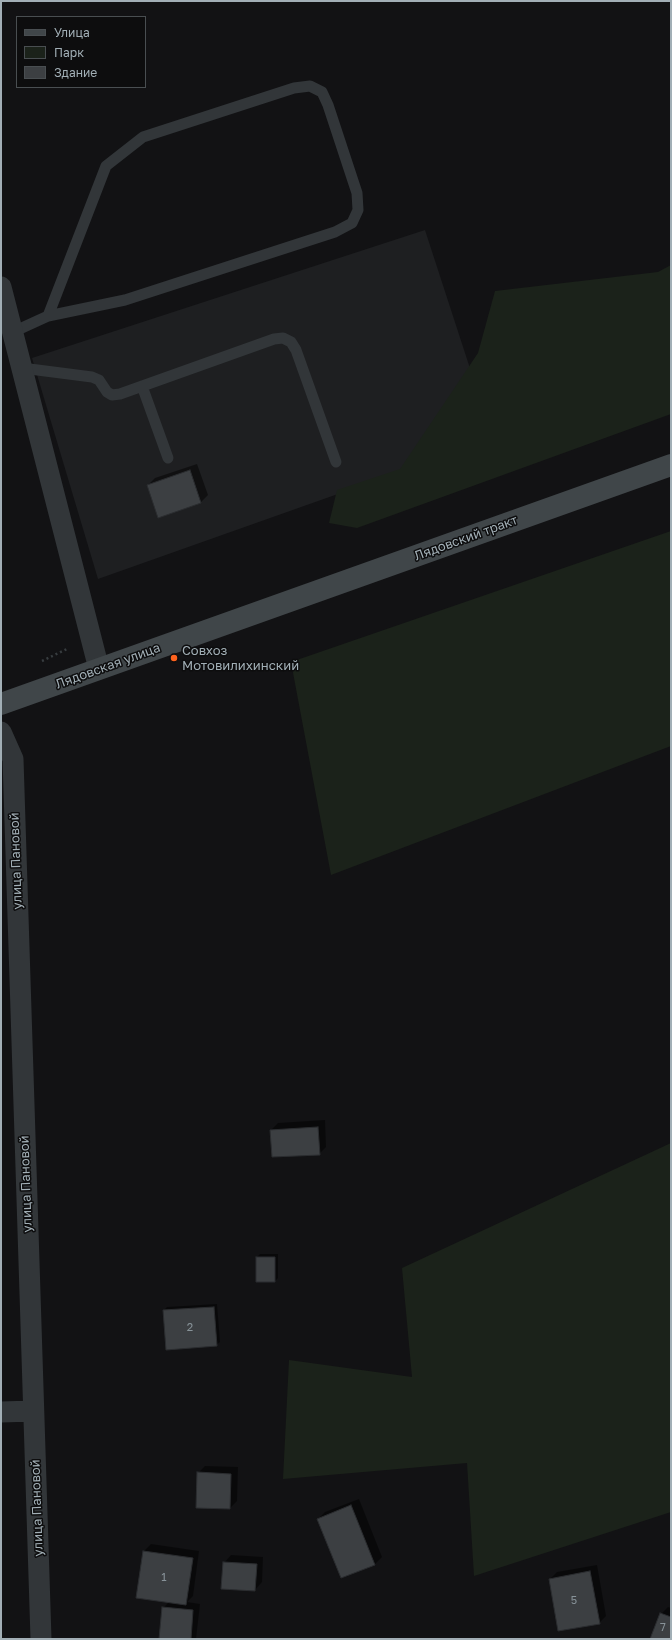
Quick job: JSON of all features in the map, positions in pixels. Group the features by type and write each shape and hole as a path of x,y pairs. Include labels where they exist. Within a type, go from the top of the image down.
{"main road":[{"name":"Лядовский тракт","path":"260,612 671,465"},
{"name":"Лядовская улица","path":"1,704 260,612"}],"street":[{"path":"1,287 99,669"},
{"name":"улица Пановой","path":"1,732 12,759 41,1639"},
{"path":"1,1412 33,1411"}],"lane":[{"path":"12,332 48,316 125,300 335,232 352,224 358,210 357,193 328,105 322,92 310,86 294,88 142,137 106,166 48,316"},
{"path":"22,368 92,377 99,380 107,392 112,395 142,386 274,339 282,338 291,342 296,350 336,462"},
{"path":"142,386 168,458"}],"path":[{"path":"39,662 91,637"}],"shaded area":[{"path":"425,230 493,439 98,579 32,358"}],"green space":[{"path":"671,265 671,414 357,528 329,523 337,490 400,469 478,353 495,291 658,272"},
{"path":"671,531 671,746 331,875 291,662"},
{"path":"671,1143 671,1512 474,1576 467,1463 283,1479 289,1360 412,1377 402,1268"}],"building":[{"path":"190,470 201,503 158,518 147,485"},
{"path":"318,1127 320,1155 272,1157 270,1130"},
{"path":"256,1257 275,1257 275,1282 256,1282"},
{"path":"214,1307 217,1346 166,1350 163,1310"},
{"path":"197,1472 231,1474 230,1509 196,1508"},
{"path":"351,1505 375,1565 341,1578 317,1519"},
{"path":"143,1551 193,1558 186,1605 136,1598"},
{"path":"223,1562 257,1564 255,1591 221,1589"},
{"path":"590,1571 600,1624 558,1631 549,1579"},
{"path":"162,1607 193,1610 191,1639 159,1639"},
{"path":"660,1613 671,1617 671,1639 650,1639"}],"place":[{"name":"Совхоз Мотовилихинский","path":"174,658"}]}
